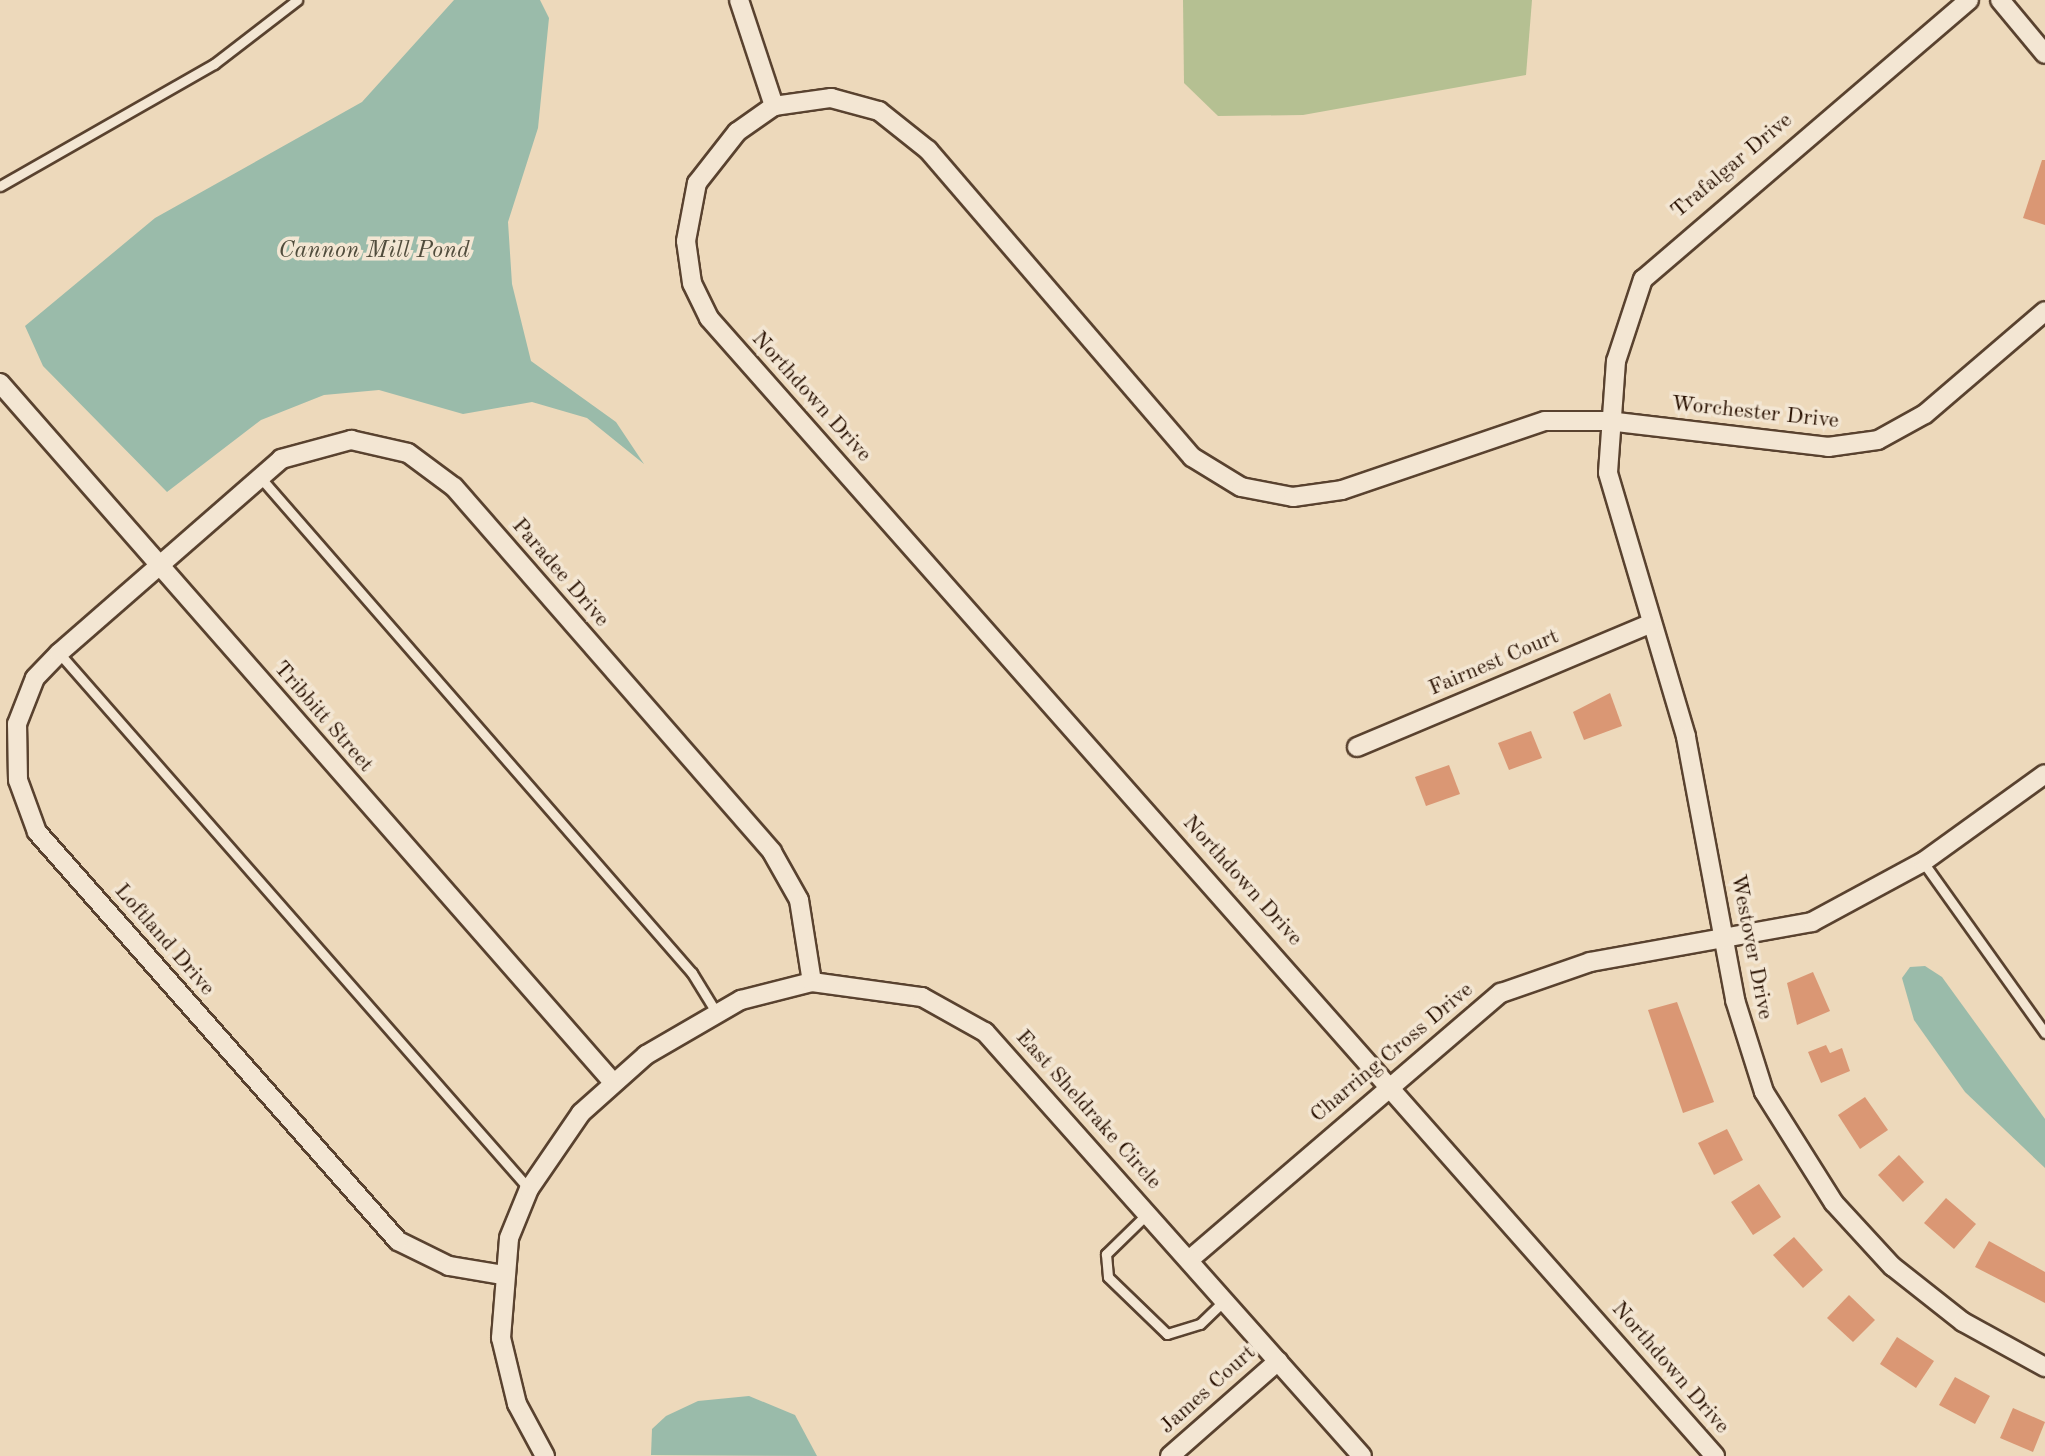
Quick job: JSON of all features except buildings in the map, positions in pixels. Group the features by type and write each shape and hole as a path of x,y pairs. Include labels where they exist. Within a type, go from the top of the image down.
{"street":[{"path":"739,0 774,106"},
{"name":"Trafalgar Drive","path":"1608,421 1630,304 1661,257 1969,0"},
{"path":"2000,0 2045,54"},
{"name":"Northdown Drive","path":"1608,421 1519,426 1318,496 1241,487 1173,438 899,122 831,98 774,106 737,132 697,183 686,241 692,283 709,318 1391,1084 1715,1456"},
{"name":"Worchester Drive","path":"1608,421 1805,446 1878,440 1925,414 2045,311"},
{"name":"Tribbitt Street","path":"0,383 158,567 612,1081"},
{"name":"Westover Drive","path":"1608,421 1612,500 1686,737 1724,942 1764,1092 1834,1203 1927,1295 2045,1367"},
{"name":"Paradee Drive","path":"158,567 259,476 300,451 351,440 408,453 454,487 783,867 799,900 812,982"},
{"name":"Loftland Drive","path":"158,567 59,653 35,678 17,724 18,780 37,832 398,1241 449,1266 503,1275"},
{"name":"Fairnest Court","path":"1357,747 1650,624"},
{"name":"Charring Cross Drive","path":"1189,1260 1471,1013 1529,979 1590,962 1724,942 1812,922 1923,862 2045,774"},
{"name":"East Sheldrake Circle","path":"545,1456 507,1369 503,1275 529,1189 558,1142 612,1081 716,1012 812,982 922,997 985,1032 1362,1456"},
{"name":"James Court","path":"1170,1456 1278,1361"}],"lane":[{"path":"0,186 214,64 297,0"},
{"path":"259,476 692,973 716,1012"},
{"path":"59,653 529,1189"},
{"path":"1923,862 2045,1033"},
{"path":"1148,1213 1106,1254 1108,1277 1167,1334 1200,1324 1225,1300"}],"shaded area":[{"path":"1183,0 1532,0 1526,75 1303,115 1218,116 1184,83"}],"water":[{"name":"Cannon Mill Pond","path":"454,0 540,0 549,18 538,128 508,222 512,284 531,361 616,422 644,464 587,418 532,402 463,414 379,390 324,395 261,420 167,492 43,366 25,326 155,218 362,102"},
{"path":"1925,966 1942,977 2045,1119 2045,1168 1965,1092 1914,1020 1902,978 1910,967"},
{"path":"749,1396 795,1415 817,1456 651,1455 652,1429 666,1416 698,1401"}]}
